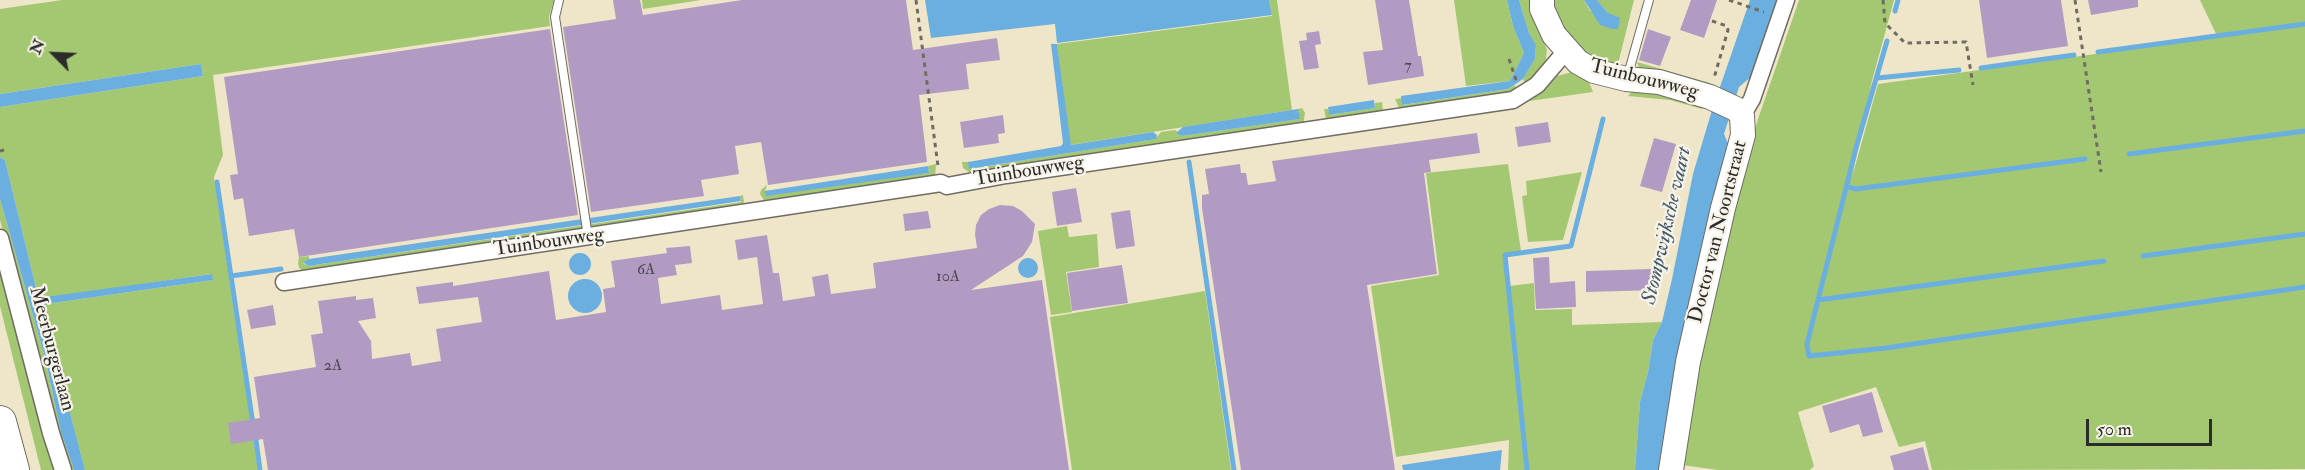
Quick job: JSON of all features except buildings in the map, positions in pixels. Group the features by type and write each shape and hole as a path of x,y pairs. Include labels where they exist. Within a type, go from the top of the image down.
{"highway":[{"path":"0,422 13,470"}],"street":[{"path":"1542,0 1542,9 1554,35 1566,51"},
{"name":"Doctor van Noortstraat","path":"1671,470 1688,362 1723,208 1743,135 1739,113 1752,99 1786,0"},
{"name":"Tuinbouwweg","path":"284,282 587,232 941,183 947,186 1006,174 1513,100 1537,85 1566,51 1578,63 1594,71 1626,79 1659,82 1709,97 1739,113"},
{"name":"Meerburgerlaan","path":"0,238 51,433 63,470"}],"lane":[{"path":"560,0 555,17 587,232"},
{"path":"1626,79 1649,0"}],"path":[{"path":"916,0 941,183"},
{"path":"1729,0 1773,16"},
{"path":"1883,0 1885,23 1905,43 1966,42 1973,85"},
{"path":"2075,0 2101,172"},
{"path":"1709,97 1728,30 1727,26 1712,21"},
{"path":"1509,59 1512,73"}],"green space":[{"path":"62,0 554,0 549,17 550,26 213,75 223,155 214,177 258,470 85,470 56,359 51,356 48,348 51,340 43,310 46,304 213,280 211,274 45,298 37,292 5,160 0,157 0,107 203,76 201,64 0,94 0,9"},
{"path":"642,0 701,0 643,9"},
{"path":"1269,0 1277,0 1292,110 1070,145 1057,44 1272,16"},
{"path":"1454,0 1507,0 1513,26 1524,53 1510,81 1466,86"},
{"path":"1519,0 1530,0 1531,9 1547,50 1545,67 1526,86 1523,79 1535,59 1536,46 1529,33"},
{"path":"1552,0 1584,0 1590,11 1608,13 1597,0 1634,0 1617,68 1584,51 1560,23"},
{"path":"1799,0 1894,0 1872,81 1852,177 1878,84 2305,25 2305,469 1932,470 1925,441 1899,447 1876,387 1798,412 1814,466 1810,470 1718,470 1682,465 1717,256 1758,119"},
{"path":"2200,0 2305,0 2305,22 2216,34"},
{"path":"1637,62 1710,83 1709,87 1641,73"},
{"path":"1572,72 1588,80 1593,92 1522,102 1557,76"},
{"path":"1515,85 1517,91 1511,94 1400,110 1395,99 1402,98 1403,105 1508,89"},
{"path":"1633,90 1652,90 1704,103 1702,109 1670,100 1628,96"},
{"path":"1382,102 1381,114 1326,119 1324,109 1328,109 1330,115 1375,108 1375,103"},
{"path":"1302,108 1305,113 1303,125 972,174 963,168 962,162 968,162 970,169 1155,139 1161,132 1175,130 1182,136 1299,119 1298,109"},
{"path":"936,164 935,179 765,202 760,194 767,185 765,191 929,173 928,166"},
{"path":"1508,164 1521,251 1505,255 1509,286 1534,283 1535,310 1572,309 1572,325 1662,322 1653,340 1640,402 1635,470 1508,470 1509,440 1396,457 1371,286 1439,275 1426,173"},
{"path":"1582,172 1563,240 1528,242 1522,196 1527,195 1526,181"},
{"path":"743,195 744,202 738,210 307,272 300,269 298,264 299,257 309,256 309,259 303,263 308,266 741,202 740,196"},
{"path":"0,199 45,358 61,432 74,470 68,470 38,364 40,352 33,347 0,220"},
{"path":"1067,226 1069,237 1097,234 1099,267 1066,272 1072,312 1051,315 1038,231"},
{"path":"0,251 60,470 41,470 0,306"},
{"path":"1205,291 1231,470 1072,470 1050,317"}],"water":[{"path":"925,0 1269,0 1272,15 1057,43 1055,24 931,38"},
{"path":"1507,0 1519,0 1529,33 1536,45 1535,59 1523,79 1508,89 1402,105 1401,96 1510,81 1524,53 1513,26"},
{"path":"1584,0 1597,0 1608,13 1620,18 1618,29 1600,25"},
{"path":"1750,0 1778,0 1751,77 1739,87 1724,134 1730,148 1661,470 1635,470 1640,402 1653,340 1662,322 1672,279 1693,174 1712,110"},
{"path":"1051,44 1057,44 1071,145 1153,132 1157,135 1156,139 969,169 968,162 1061,146 1063,143"},
{"path":"201,64 203,76 0,107 0,94"},
{"path":"1374,100 1375,108 1329,115 1328,107"},
{"path":"1298,109 1300,119 1182,136 1176,133 1183,127"},
{"path":"0,157 5,160 37,292 45,297 212,274 213,280 46,304 43,311 51,340 48,348 51,356 56,359 85,470 74,470 61,432 45,358 0,199"},
{"path":"928,166 929,173 766,196 765,191"},
{"path":"740,196 741,201 308,266 303,262 309,259"},
{"path":"580,253 588,256 591,264 588,272 580,275 572,272 569,264 572,256"},
{"path":"1028,258 1035,261 1038,268 1035,275 1028,278 1021,275 1018,268 1021,261"},
{"path":"585,279 597,284 602,296 597,308 585,313 573,308 568,296 573,284"},
{"path":"1502,450 1500,470 1403,470 1402,465"}],"waterway":[{"path":"1895,11 1898,0"},
{"path":"2098,52 2305,24"},
{"path":"1887,41 1856,148 1807,344 1809,356 1886,348 2305,287"},
{"path":"1981,68 2074,55"},
{"path":"1877,78 1959,70"},
{"path":"1527,470 1505,255 1571,246 1603,119"},
{"path":"2129,154 2305,131"},
{"path":"1848,187 1856,189 2085,159"},
{"path":"1189,162 1234,470"},
{"path":"217,182 231,276"},
{"path":"2143,256 2305,234"},
{"path":"1818,300 2104,261"},
{"path":"253,424 231,276 281,269"},
{"path":"255,433 260,470"}],"water label":[{"name":"Stompwijksche vaart","path":"1668,226"}]}
